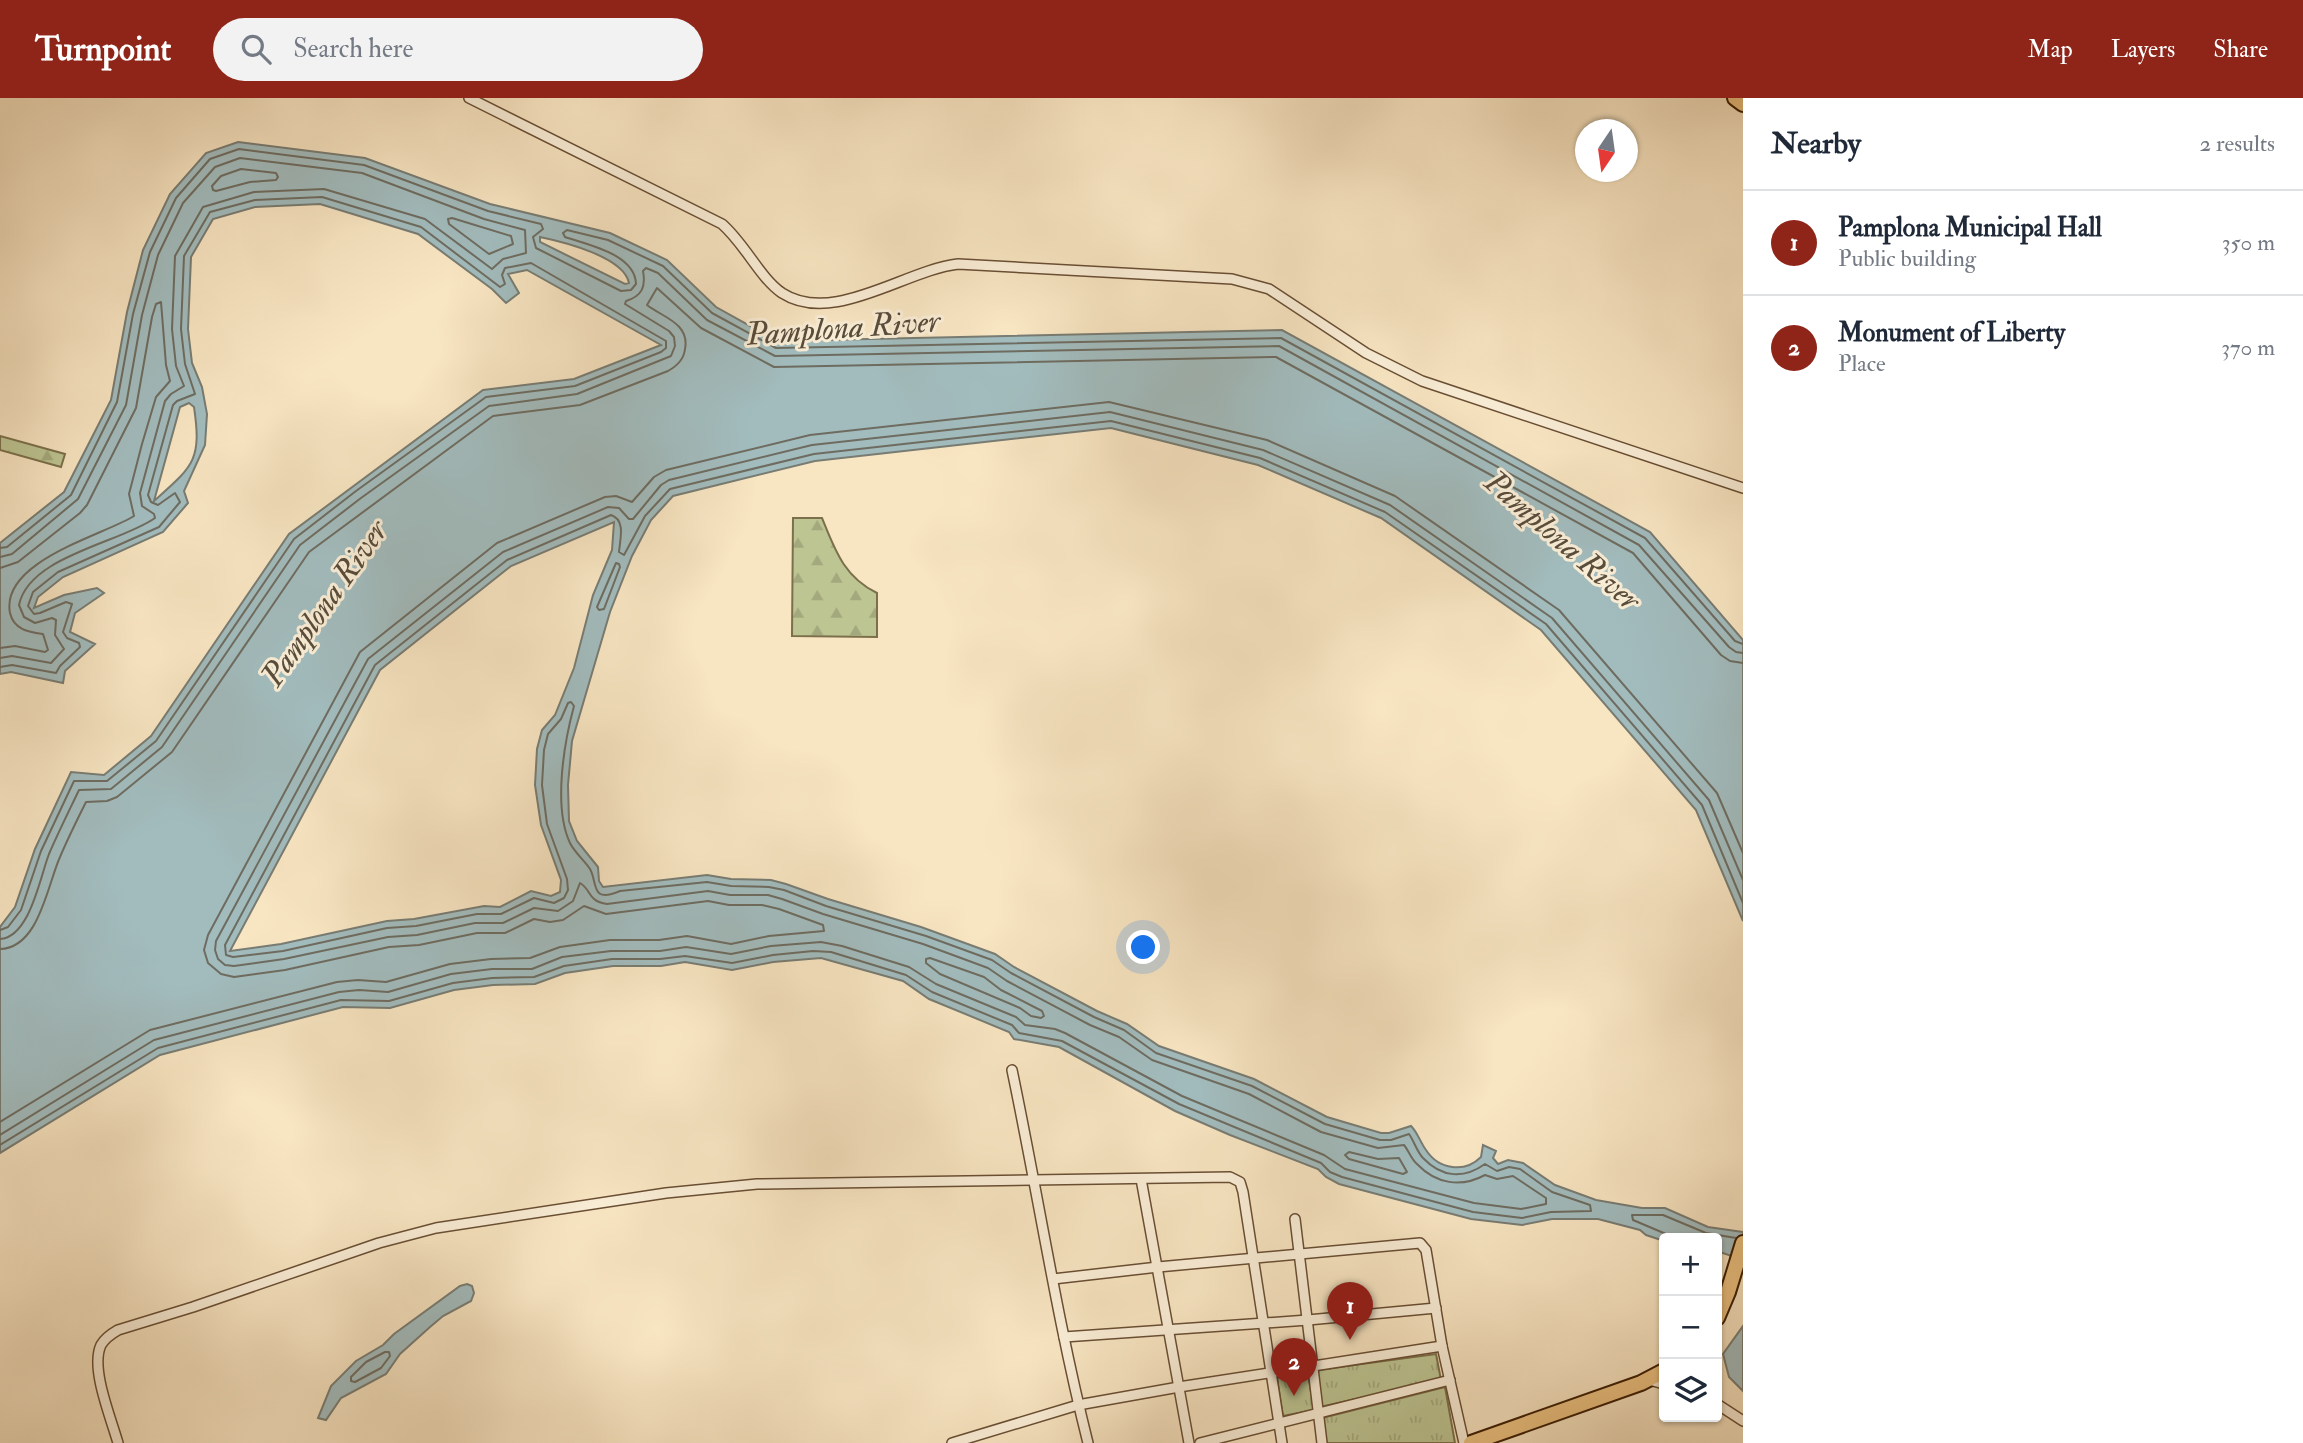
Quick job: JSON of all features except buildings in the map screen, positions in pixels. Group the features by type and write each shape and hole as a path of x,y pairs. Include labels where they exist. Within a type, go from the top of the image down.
{"highway":[{"path":"1735,98 1743,104"},
{"path":"1722,1306 1743,1243"},
{"path":"1471,1443 1659,1374"}],"street":[{"path":"469,98 722,224 746,249 772,284 796,300 826,303 852,298 924,271 958,264 1231,279 1269,289 1366,353 1422,381 1743,488"},
{"path":"1012,1070 1078,1405 1088,1443"},
{"path":"118,1443 97,1360 108,1336 118,1330 193,1307 379,1242 436,1228 666,1193 757,1184 1230,1177 1240,1182 1243,1192 1282,1443"},
{"path":"1141,1179 1189,1443"},
{"path":"1295,1219 1322,1443"},
{"path":"1053,1279 1420,1243 1426,1250 1442,1346 1464,1443"},
{"path":"1064,1336 1308,1320 1436,1308"},
{"path":"954,1443 1078,1405 1442,1346"},
{"path":"1200,1443 1450,1380"},
{"path":"1648,1380 1659,1383"},
{"path":"1722,1407 1743,1421"}],"green space":[{"path":"0,436 65,454 61,467 0,450"},
{"path":"793,518 822,518 836,552 849,571 877,593 877,637 792,636"},
{"path":"1436,1354 1441,1380 1320,1407 1317,1370"},
{"path":"1308,1374 1314,1410 1283,1416 1277,1378"},
{"path":"1445,1387 1455,1443 1324,1443 1322,1418"}],"water":[{"name":"Pamplona River","path":"238,142 365,158 490,204 610,233 667,260 716,307 777,341 1282,330 1650,532 1743,640 1743,921 1696,810 1541,630 1381,518 1258,465 1111,428 815,461 673,496 651,520 632,556 610,612 572,741 568,785 569,821 577,841 598,867 599,881 603,887 707,875 731,879 771,880 921,927 995,954 1014,967 1127,1024 1159,1046 1254,1079 1327,1117 1381,1133 1411,1126 1431,1157 1445,1165 1460,1167 1475,1162 1481,1157 1483,1145 1496,1151 1493,1158 1498,1164 1508,1160 1523,1163 1555,1185 1596,1200 1642,1208 1665,1208 1708,1227 1743,1232 1743,1260 1722,1253 1722,1233 1659,1233 1659,1239 1640,1230 1598,1219 1552,1219 1522,1225 1471,1219 1339,1184 1318,1169 1175,1111 1059,1047 1014,1039 1009,1032 929,999 903,981 821,958 773,962 732,970 685,962 661,966 613,966 565,973 535,984 493,985 454,990 390,1008 343,1007 160,1055 0,1153 0,927 15,907 35,849 71,772 104,775 151,736 289,534 483,390 574,379 661,345 527,270 508,274 519,293 506,303 492,289 418,234 320,204 255,207 213,219 191,257 188,329 192,363 202,387 207,414 205,445 184,491 188,503 163,532 63,577 38,597 34,608 64,595 97,588 104,593 75,613 70,632 95,644 65,671 63,683 11,672 0,674 0,543 64,492 111,400 127,312 143,250 170,194 206,153","holes":["540,237 605,258 625,274 629,283 625,284 540,242","189,403 194,407 197,440 192,461 178,479 154,501 180,407","614,522 612,550 593,595 574,668 555,715 542,730 537,749 535,785 541,825 561,880 560,892 551,896 531,891 500,907 484,906 414,919 387,921 281,944 230,951 380,670 511,566"]},
{"path":"460,1286 472,1286 474,1293 471,1301 443,1316 430,1327 400,1354 386,1374 341,1398 326,1420 318,1418 331,1386 356,1361 383,1345"},
{"path":"1743,1326 1743,1391 1729,1377 1723,1354"}],"place":[{"name":"Pamplona Municipal Hall","path":"1350,1340"},
{"name":"Monument of Liberty","path":"1294,1396"}]}
